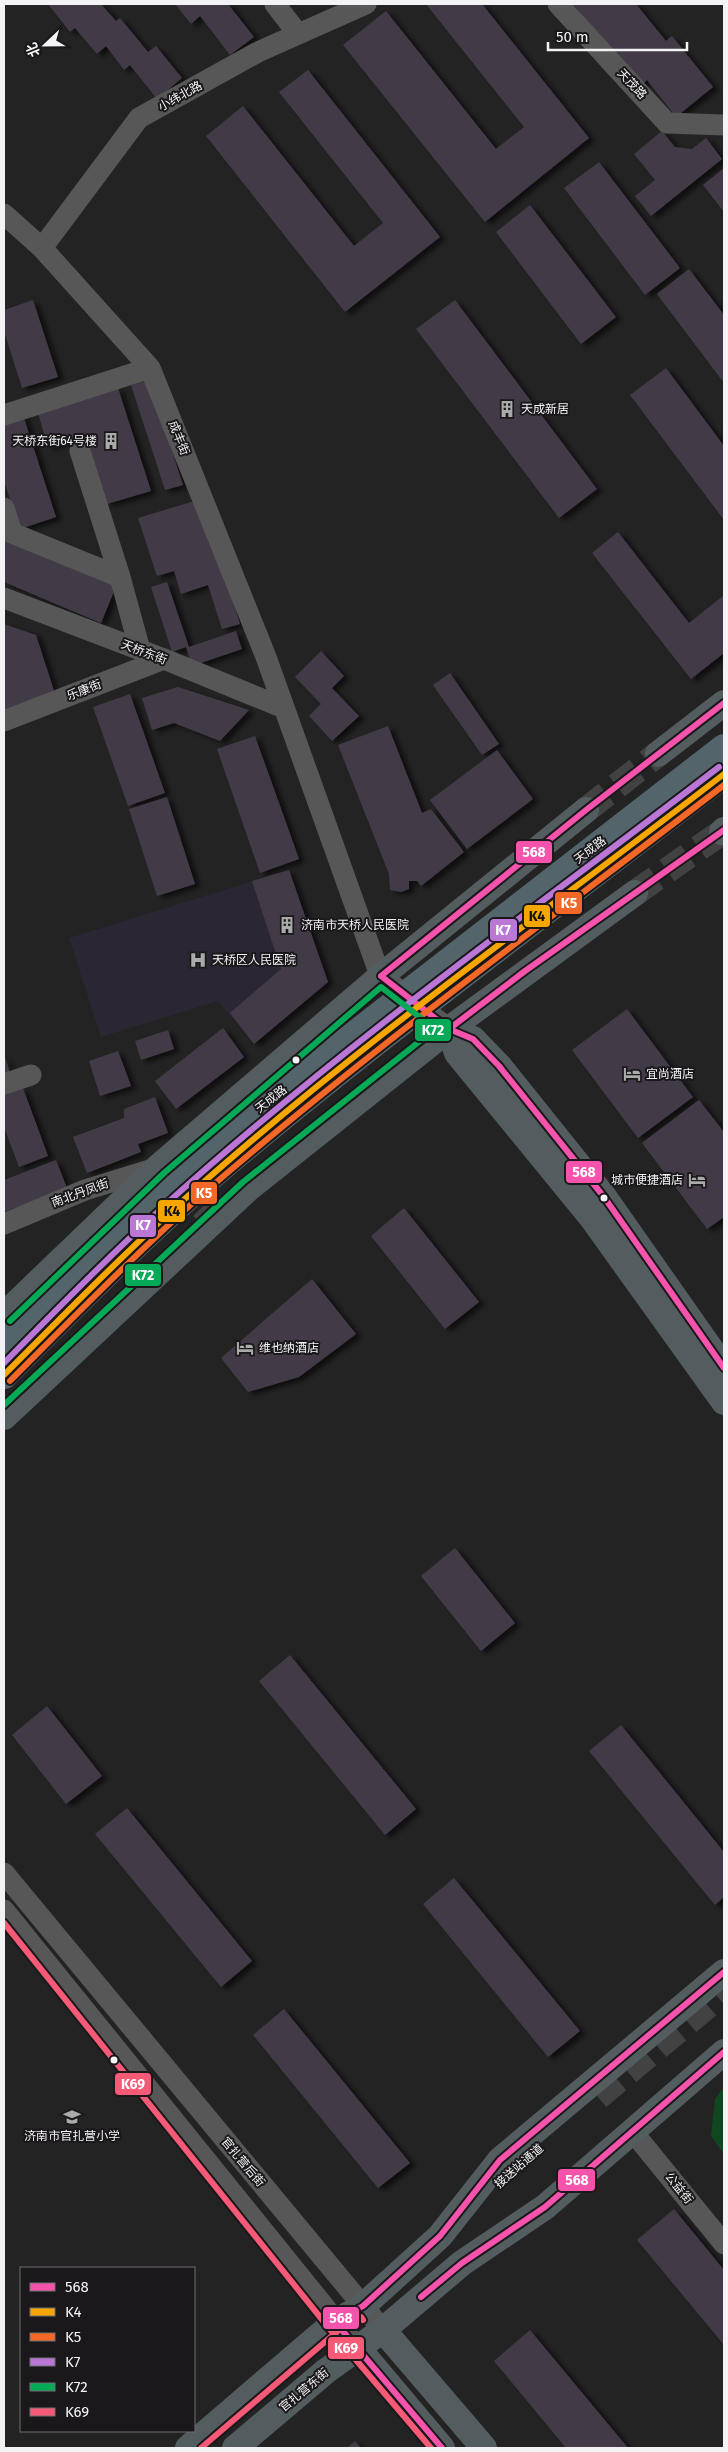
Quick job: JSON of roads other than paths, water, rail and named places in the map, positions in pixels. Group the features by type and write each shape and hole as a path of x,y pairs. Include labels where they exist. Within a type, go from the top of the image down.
{"highway":[{"name":"天成路","path":"4,1345 182,1172 236,1127 724,748"},
{"name":"天成路","path":"4,1375 122,1259 225,1164 384,1037 724,774"}],"main road":[{"path":"658,754 724,703"},
{"name":"天成路","path":"4,1314 158,1167 382,976 586,810"},
{"path":"4,1417 249,1188 449,1029 635,893"},
{"path":"449,1029 473,1039 499,1066 604,1197 724,1368"},
{"path":"449,1029 457,1053 592,1218 724,1402"},
{"path":"188,2448 335,2322 363,2306 440,2236 500,2160 724,1972"},
{"name":"官扎营东街","path":"235,2448 462,2263 545,2207 724,2052"},
{"name":"接送站通道","path":"440,2236 598,2097"},
{"name":"官扎营后街","path":"382,2330 484,2448"},
{"path":"357,2347 442,2448"}],"street":[{"path":"275,4 298,34"},
{"name":"小纬北路","path":"42,248 140,118 258,52 366,4"},
{"name":"天茂路","path":"558,4 668,122 724,125"},
{"name":"成丰街","path":"4,214 42,248 150,368 284,708 382,976"},
{"path":"4,415 150,368"},
{"path":"80,451 120,577 140,650"},
{"path":"4,508 12,533 120,577"},
{"name":"天桥东街","path":"4,598 164,659 284,708"},
{"name":"乐康街","path":"4,721 164,659"},
{"path":"382,976 449,1029"},
{"path":"4,1084 31,1075"},
{"name":"南北丹凤街","path":"4,1224 85,1190 158,1167"},
{"name":"官扎营后街","path":"4,1873 382,2330"},
{"path":"4,1910 54,1969 335,2322 357,2347"},
{"name":"公益街","path":"633,2132 724,2244"}],"tunnel":[{"path":"586,810 658,754"},
{"path":"635,893 722,832"},
{"path":"178,1186 213,1221"},
{"path":"598,2097 724,1992"}],"place":[{"name":"天成新居","path":"507,409"},
{"name":"天桥东街64号楼","path":"111,441"},
{"name":"济南市天桥人民医院","path":"287,925"},
{"name":"天桥区人民医院","path":"198,960"},
{"name":"宜尚酒店","path":"632,1074"},
{"name":"城市便捷酒店","path":"697,1180"},
{"name":"维也纳酒店","path":"245,1348"},
{"name":"济南市官扎营小学","path":"72,2117"}]}
